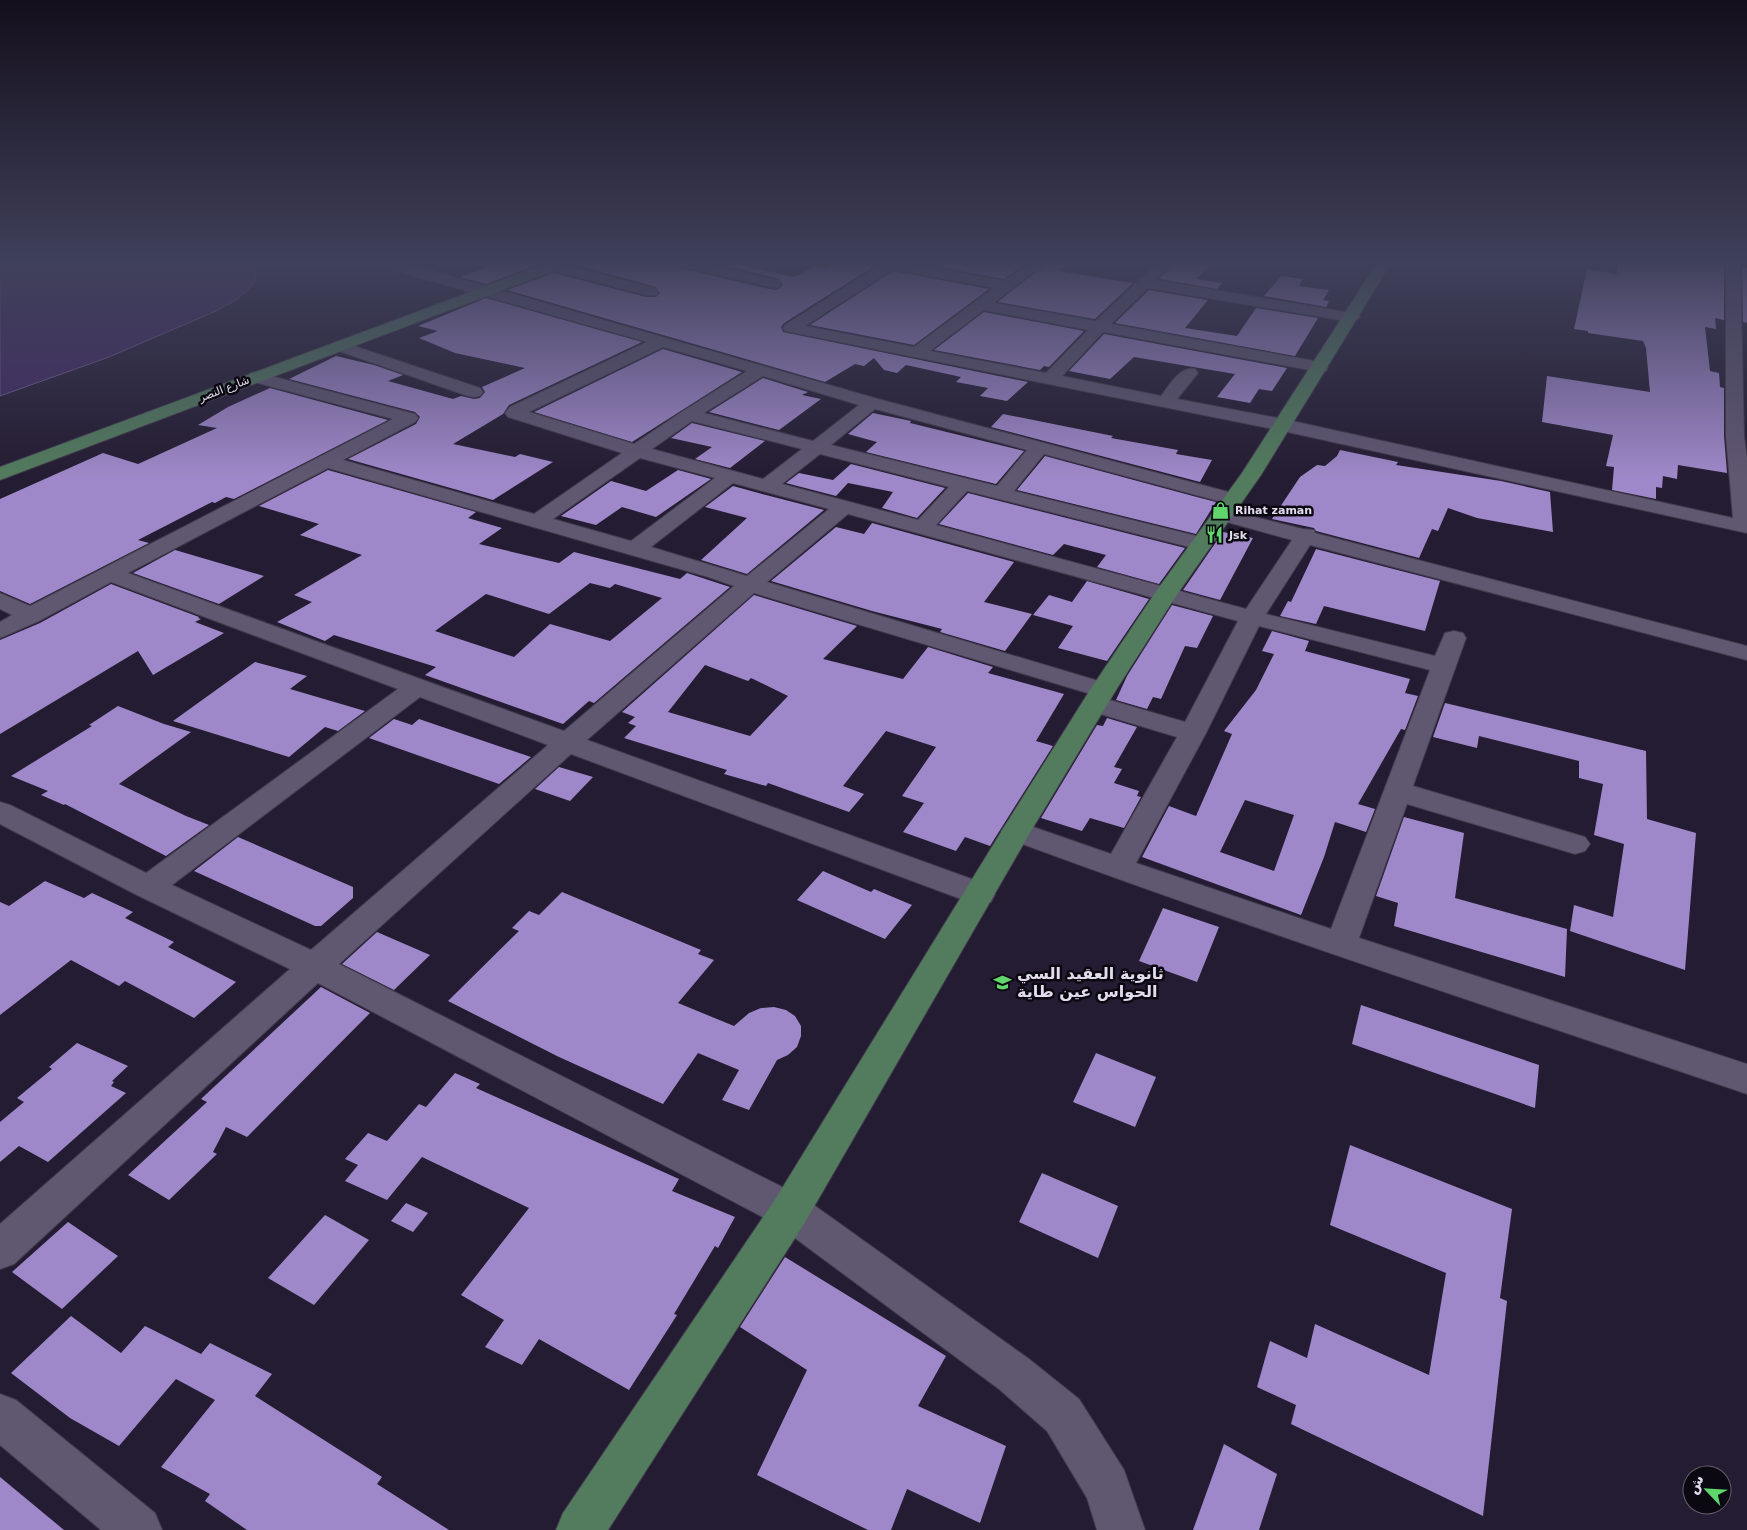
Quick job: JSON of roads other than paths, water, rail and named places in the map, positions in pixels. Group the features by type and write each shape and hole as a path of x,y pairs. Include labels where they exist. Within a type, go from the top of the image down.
{"main road":[{"name":"شارع النصر","path":"0,474 370,334"},
{"path":"580,1530 790,1211 1016,831 1100,697 1165,596 1283,425 1341,334"}],"street":[{"path":"638,334 872,403 1038,449 1228,507 1306,535 1747,653"},
{"path":"825,334 1283,425 1746,527 1735,436 1734,334"},
{"path":"918,352 941,334"},
{"path":"1051,378 1092,334"},
{"path":"1140,334 1320,367"},
{"path":"662,341 514,413 636,451 1165,596 1442,666"},
{"path":"339,346 474,392"},
{"path":"537,521 689,415 761,370"},
{"path":"1166,401 1189,373"},
{"path":"0,632 409,418 256,377"},
{"path":"766,487 872,403"},
{"path":"689,415 1201,544"},
{"path":"1002,493 1038,449"},
{"path":"325,462 716,572 1100,697 1193,733"},
{"path":"634,549 729,476"},
{"path":"922,528 963,484"},
{"path":"0,1250 314,966 566,743 749,584 844,507"},
{"path":"1118,868 1193,733 1252,617 1306,535"},
{"path":"110,574 980,894"},
{"path":"0,600 31,616"},
{"path":"1341,944 1442,666 1454,638"},
{"path":"148,887 417,687"},
{"path":"1397,791 1575,844"},
{"path":"0,812 148,887 314,966 790,1211 1014,1374 1063,1415 1107,1487 1121,1530"},
{"path":"1016,831 1341,944 1747,1080"},
{"path":"0,1416 138,1530"}],"place":[{"name":"Rihat zaman","path":"1221,510"},
{"name":"Jsk","path":"1215,535"},
{"name":"ثانوية العقيد السي الحواس عين طاية","path":"1003,982"}]}
